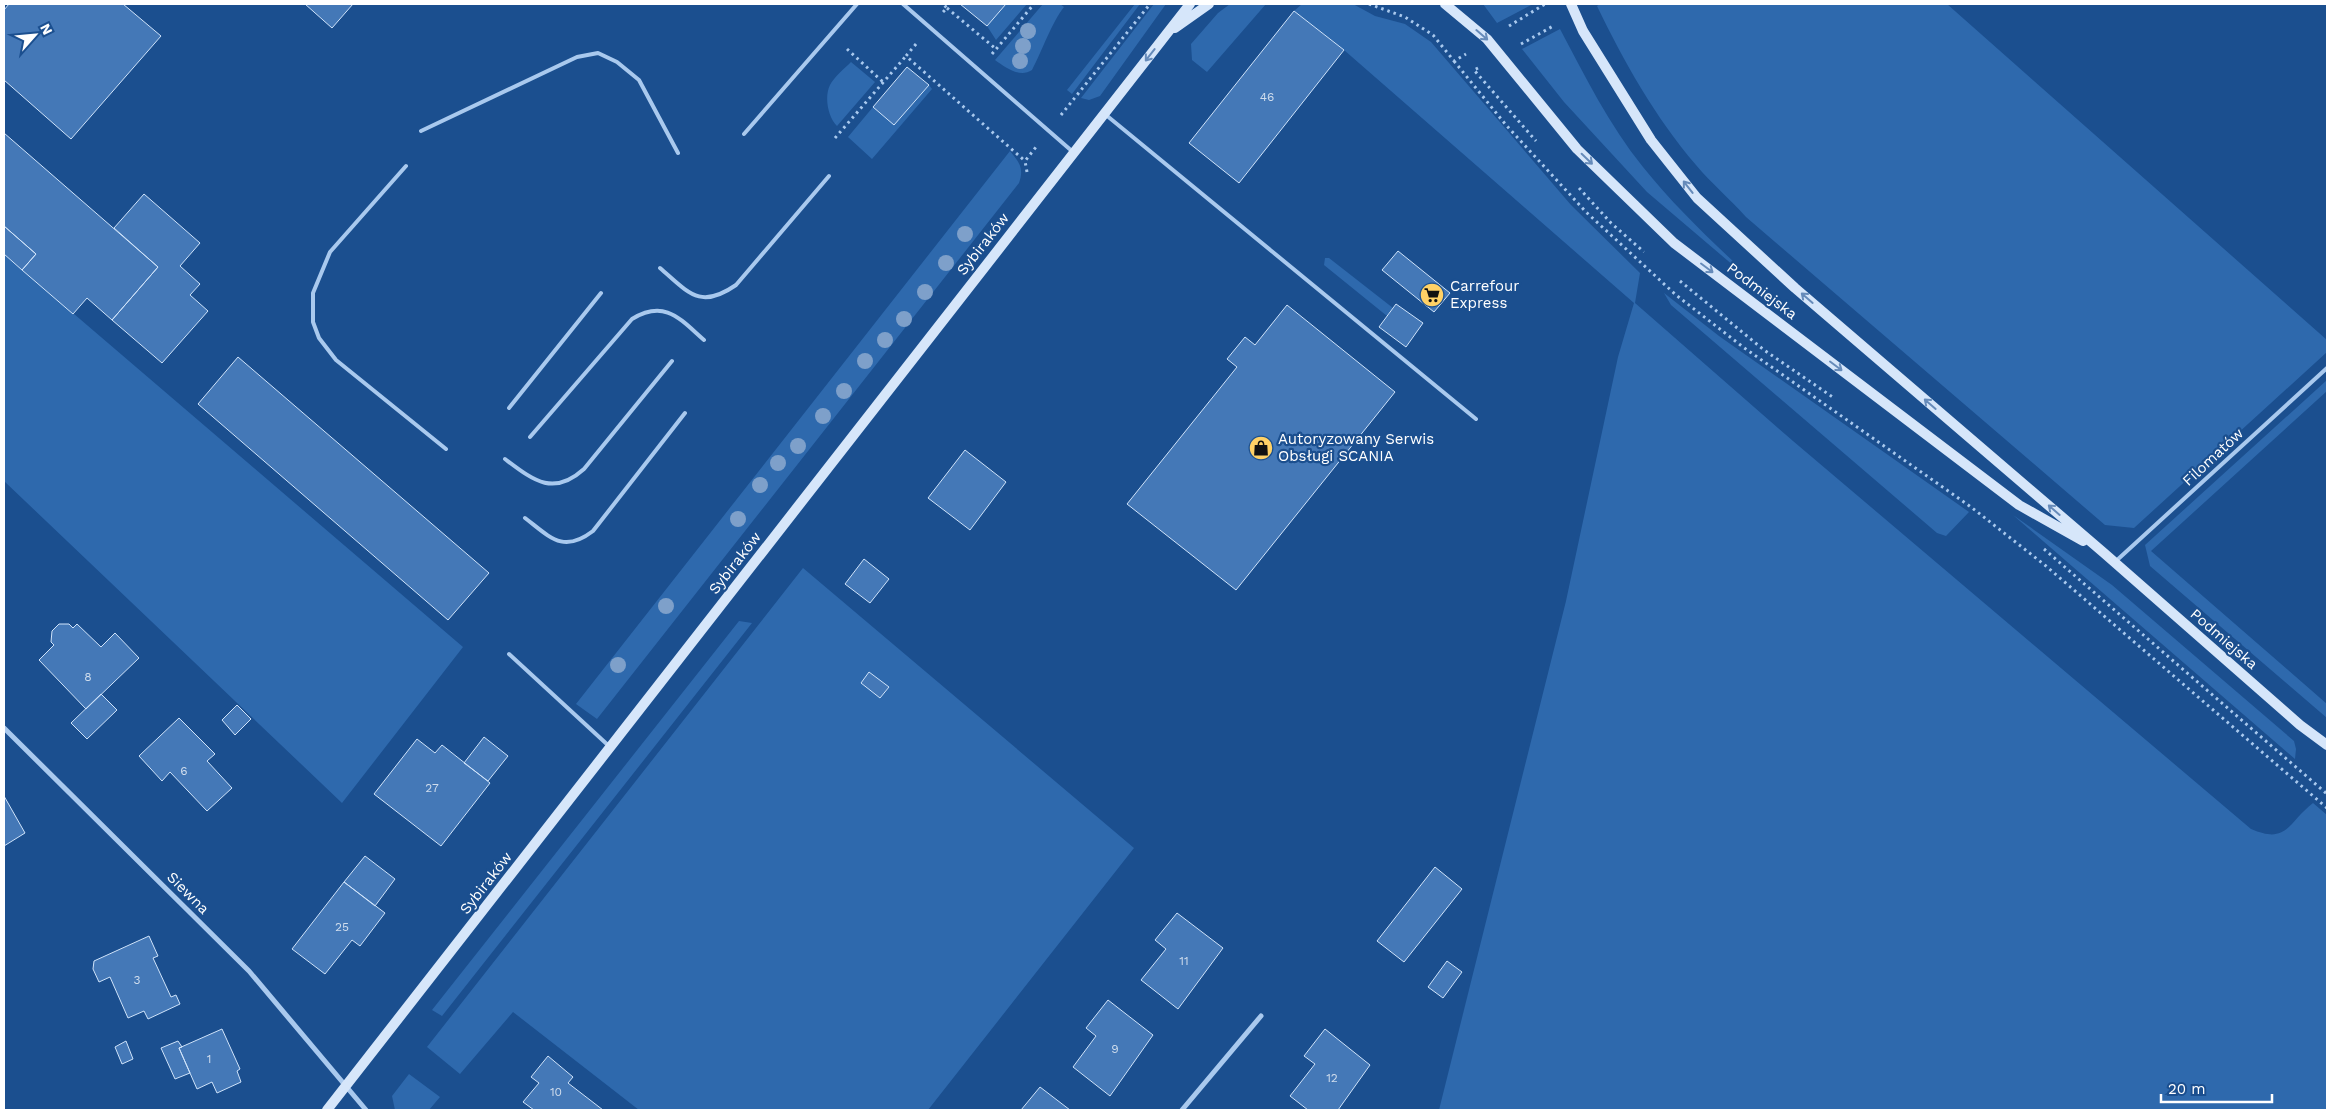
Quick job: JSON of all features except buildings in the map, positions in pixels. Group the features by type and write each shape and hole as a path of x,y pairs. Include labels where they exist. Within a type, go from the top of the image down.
{"main road":[{"name":"Sybiraków","path":"326,1110 1190,4"},
{"name":"Sybiraków","path":"1166,34 1209,4"},
{"name":"Podmiejska","path":"1445,4 1488,39 1577,149 1674,243 2019,505 2104,552"},
{"name":"Podmiejska","path":"1573,9 1582,31 1651,140 1696,198 1795,288 2104,552 2114,563 2300,724 2327,745"}],"street":[{"name":"Siewna","path":"4,728 249,971 366,1110"},
{"path":"1182,1110 1261,1016"}],"lane":[{"path":"744,134 857,4"},
{"path":"903,4 1074,152"},
{"path":"421,132 577,57 598,53 617,62 639,80 678,153"},
{"path":"1104,114 1476,419"},
{"path":"406,166 330,252 313,293 313,322 319,338 336,360 446,449"},
{"path":"660,268 691,294 708,298 720,296 736,285 829,176"},
{"path":"509,408 601,293"},
{"path":"530,437 632,319 642,313 653,310 675,315 704,340"},
{"path":"505,459 534,480 547,484 561,483 574,479 672,361"},
{"name":"Filomatów","path":"2114,563 2327,368"},
{"path":"525,518 547,537 558,542 570,543 582,539 593,531 685,413"},
{"path":"508,654 611,747"}],"path":[{"path":"943,4 996,48"},
{"path":"978,69 1034,4"},
{"path":"835,138 947,8"},
{"path":"1474,70 1573,9"},
{"path":"831,35 883,82"},
{"path":"906,56 1025,161"},
{"path":"1454,61 1506,125 1586,212 1676,295 1743,347 1971,507 2046,566 2327,808"}],"shaded area":[{"path":"1006,4 1027,4 996,40 987,26"},
{"path":"1043,4 1060,4 1064,7 1051,29 1032,70 1023,73 1008,69 995,60"},
{"path":"1135,4 1140,4 1072,94 1067,90"},
{"path":"1154,4 1166,4 1100,96 1089,100 1081,98"},
{"path":"1230,4 1266,4 1207,72 1192,60 1191,44 1218,13"},
{"path":"1302,4 1353,4 1375,16 1405,24 1431,42 1571,205 1640,273 1635,303 1793,441 2251,829 2263,833 2280,833 2313,803 2327,815 2327,1110 1439,1110 1566,601 1618,357 1634,303 1344,50 1294,11"},
{"path":"1483,4 1533,4 1497,23"},
{"path":"1600,4 1947,4 2327,340 2327,352 2134,528 2105,525 1746,217 1708,178 1681,147 1641,88 1597,6"},
{"path":"1560,29 1598,100 1631,151 1676,205 1736,264 1734,266 1647,192 1564,102 1522,49"},
{"path":"851,62 875,82 837,126 831,117 828,107 828,90 834,79"},
{"path":"929,85 932,89 872,159 848,137 873,107"},
{"path":"1010,151 1020,166 1019,183 597,719 576,704"},
{"path":"4,254 463,647 342,803 4,481"},
{"path":"1325,258 1329,258 1393,308 1387,316 1324,265"},
{"path":"1664,293 1719,336 1969,512 1946,536 1937,533 1671,305"},
{"path":"2327,380 2327,391 2151,551 2327,704 2327,718 2150,566 2145,545"},
{"path":"2013,515 2112,585 2294,741 2296,749 2295,759"},
{"path":"803,568 1134,848 928,1110 639,1110 513,1012 460,1074 427,1047"},
{"path":"739,621 752,623 442,1016 432,1010"},
{"path":"409,1074 440,1097 429,1110 395,1110 392,1096"}],"place":[{"name":"Carrefour Express","path":"1432,295"},
{"name":"Autoryzowany Serwis Obsługi SCANIA","path":"1261,448"}]}
